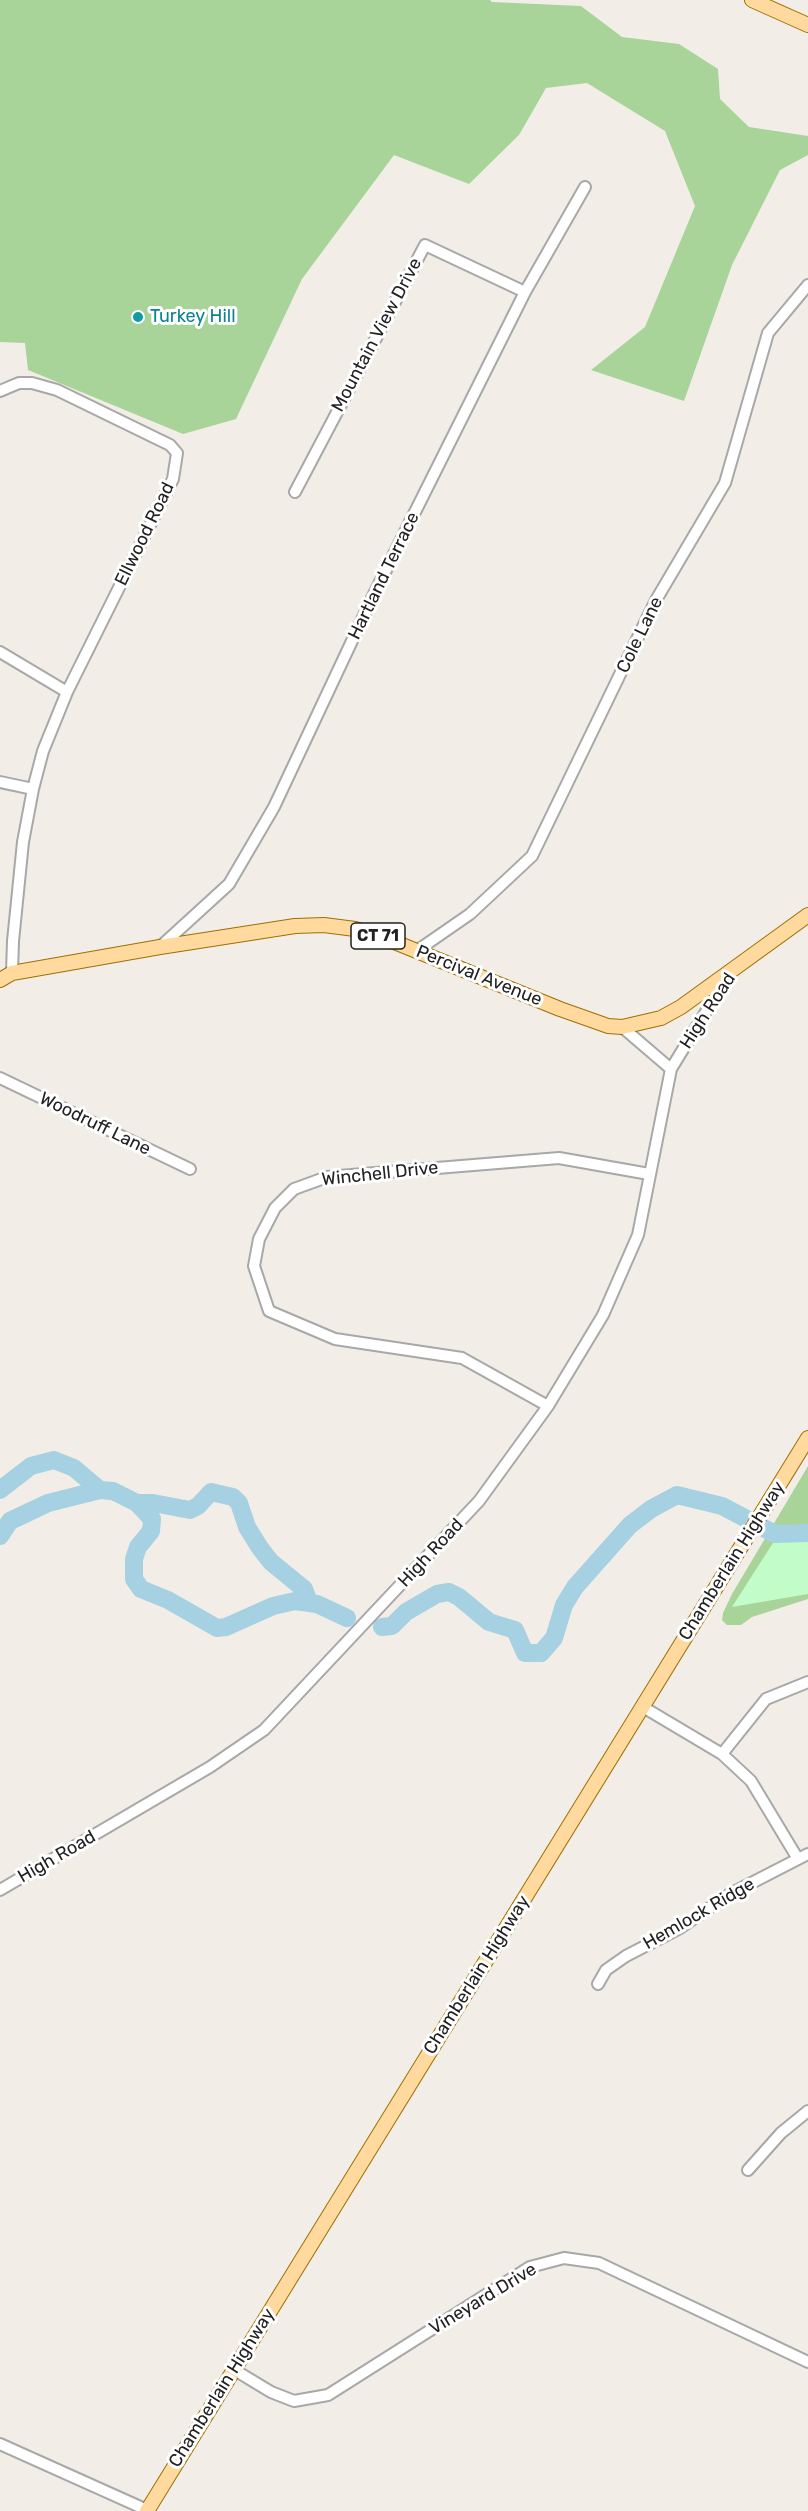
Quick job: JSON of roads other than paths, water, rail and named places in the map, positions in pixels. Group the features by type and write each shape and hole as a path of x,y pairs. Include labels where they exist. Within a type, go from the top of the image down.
{"main road":[{"path":"752,0 808,25"},
{"name":"High Road","path":"731,971 808,915"},
{"name":"Percival Avenue","path":"6,976 160,947 295,926 324,925 355,929 418,950 560,1009 608,1026 622,1027 661,1018 681,1007 731,971"},
{"name":"Chamberlain Highway","path":"147,2510 756,1526 808,1438"}],"street":[{"name":"Hartland Terrace","path":"160,947 229,884 274,807 374,594 525,292 585,187"},
{"name":"Mountain View Drive","path":"295,492 425,245 525,292"},
{"name":"Cole Lane","path":"418,950 470,914 532,856 656,600 725,483 768,333 808,285"},
{"name":"Ellwood Road","path":"0,391 19,383 32,383 57,390 170,445 177,453 173,479 67,692 43,751 23,842 13,941 6,976"},
{"path":"0,651 67,692"},
{"path":"0,782 33,789"},
{"name":"High Road","path":"0,1890 210,1767 272,1724 479,1501 548,1406 603,1315 638,1235 671,1069 731,971"},
{"name":"High Road","path":"622,1027 671,1069"},
{"name":"Woodruff Lane","path":"0,1078 190,1169"},
{"name":"Winchell Drive","path":"548,1406 462,1358 335,1338 269,1311 254,1266 259,1239 275,1208 294,1189 327,1176 559,1158 649,1174"},
{"path":"722,1754 766,1699 808,1682"},
{"path":"643,1707 722,1754 751,1781 803,1856"},
{"name":"Hemlock Ridge","path":"598,1984 606,1970 626,1956 681,1928 730,1894 803,1856"},
{"path":"748,2170 781,2133 808,2111"},
{"name":"Vineyard Drive","path":"233,2369 271,2392 294,2401 328,2396 530,2267 564,2258 599,2264 808,2362"},
{"path":"0,2445 147,2510"}],"waterway":[{"path":"0,1490 31,1466 54,1460 74,1468 100,1490"},
{"path":"0,1536 10,1521 48,1503 100,1490 113,1491 137,1503 152,1519 151,1531 138,1547 134,1559 134,1579 141,1589 168,1600 217,1628 226,1627 273,1606 295,1601 317,1604 347,1618"},
{"path":"137,1503 153,1503 190,1510 198,1506 211,1492 233,1497 239,1503 247,1527 260,1548 271,1562 304,1589 309,1602"},
{"path":"382,1627 392,1626 406,1612 437,1594 449,1592 459,1597 489,1622 515,1630 525,1653 541,1653 554,1638 564,1605 575,1587 630,1525 651,1509 677,1495 722,1506 775,1534 808,1533"}],"place":[{"name":"Turkey Hill","path":"138,317"}]}
